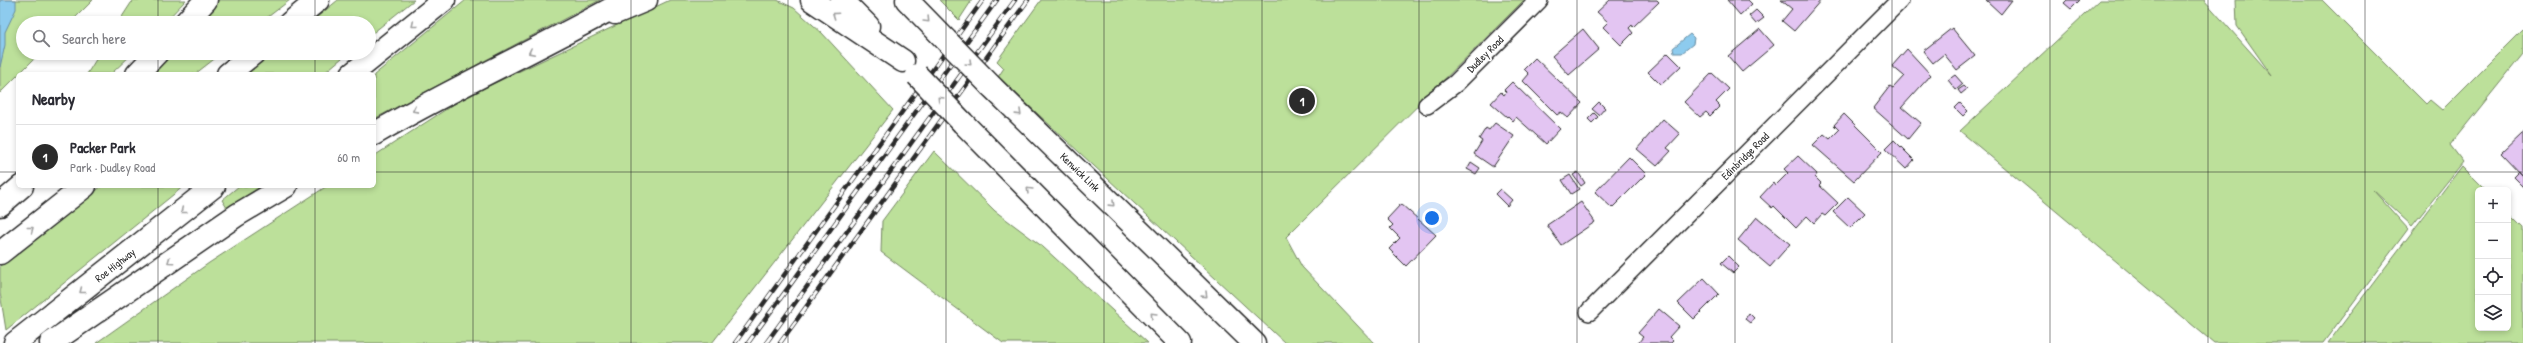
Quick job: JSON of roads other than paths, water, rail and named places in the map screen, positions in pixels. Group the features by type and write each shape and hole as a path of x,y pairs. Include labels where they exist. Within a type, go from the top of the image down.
{"highway":[{"path":"191,16 206,0"},
{"path":"299,16 318,0"},
{"path":"376,55 444,0"},
{"path":"566,35 627,0"},
{"path":"376,133 413,112 566,35 646,0"},
{"path":"812,0 910,68"},
{"path":"842,0 1180,343"},
{"name":"Kenwick Link","path":"907,0 991,86 1254,343"},
{"path":"139,72 150,60"},
{"path":"230,72 245,60"},
{"path":"354,72 369,60"},
{"path":"0,205 20,188"},
{"path":"0,253 82,188"},
{"name":"Roe Highway","path":"15,343 211,188"},
{"path":"51,343 237,215 283,188"}],"street":[{"name":"Dudley Road","path":"1427,105 1456,83 1539,0"},
{"name":"Edinbridge Road","path":"1590,312 1900,0"}],"water":[{"path":"0,0 16,0 16,9 5,32 5,45 0,67"},
{"path":"1690,34 1694,38 1693,44 1682,53 1674,53 1673,48"}],"railway":[{"path":"735,343 983,0"},
{"path":"748,343 997,0"},
{"path":"766,343 1015,0"},
{"path":"780,343 1028,0"}],"place":[{"name":"Packer Park","path":"1302,101"}]}
